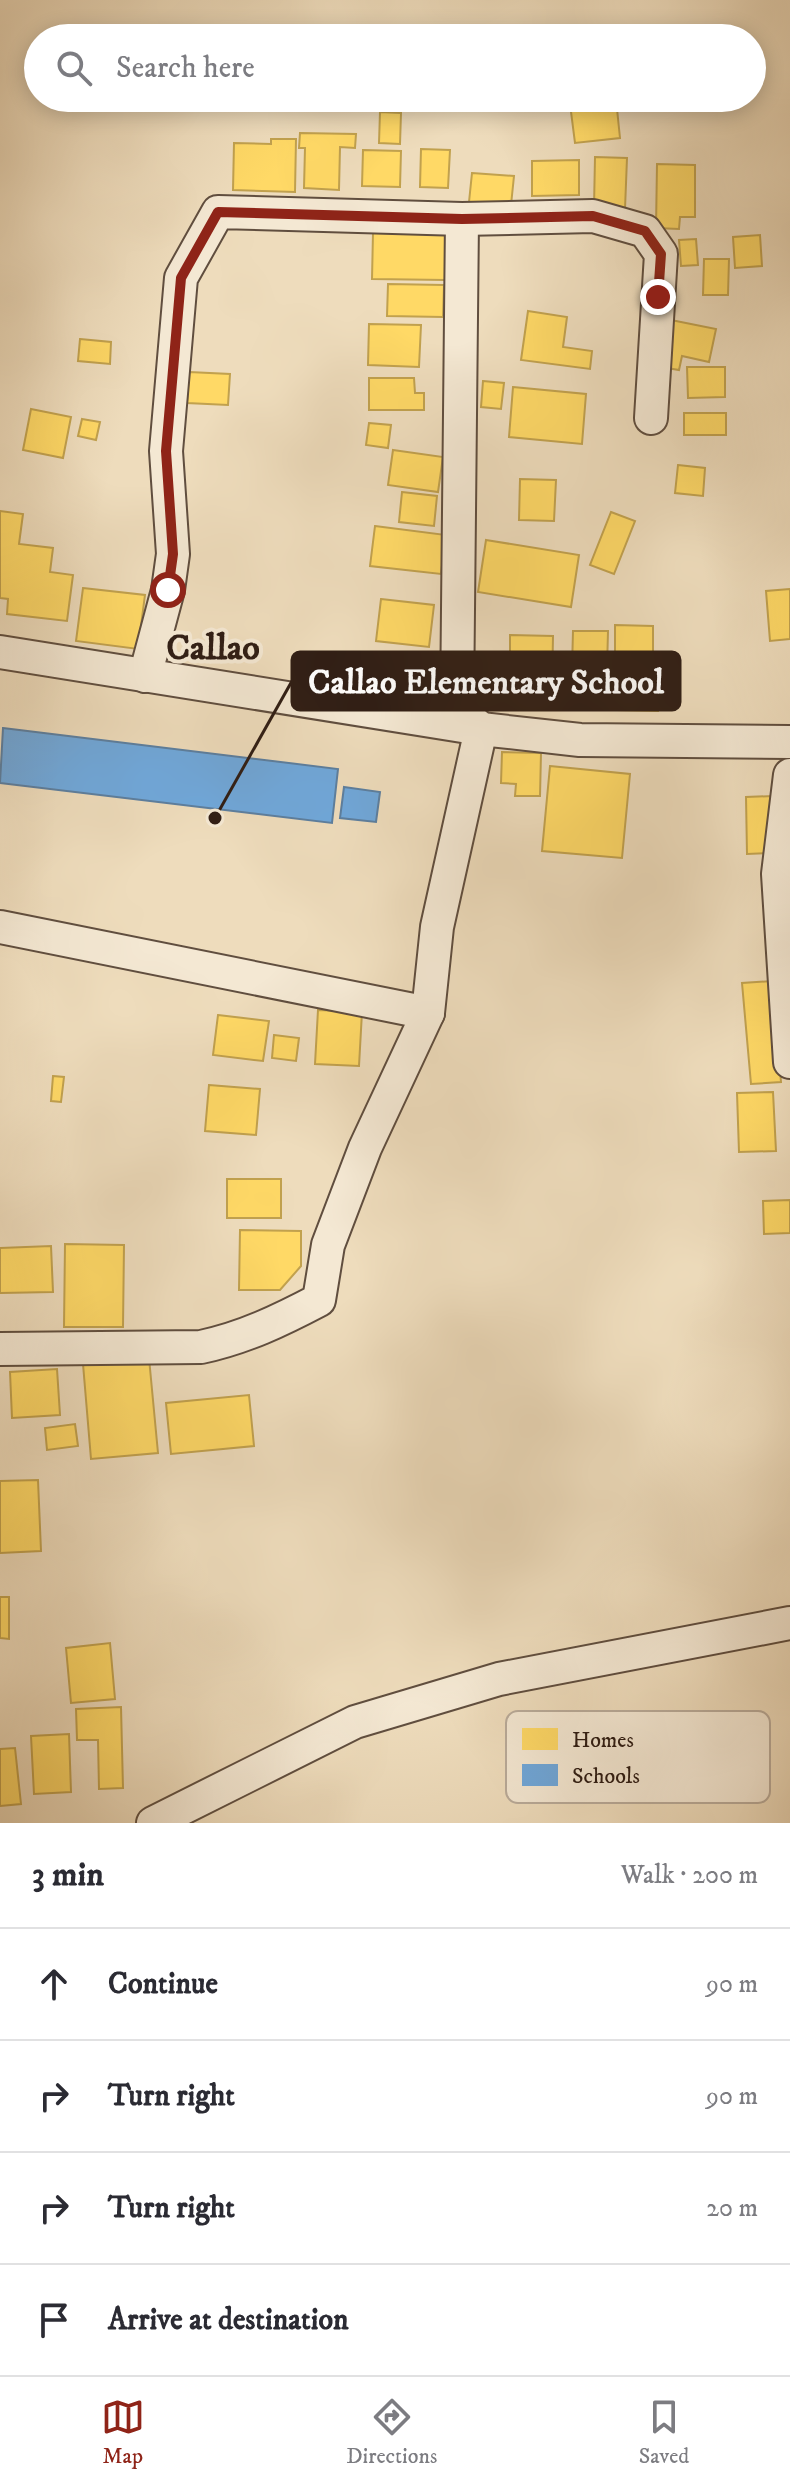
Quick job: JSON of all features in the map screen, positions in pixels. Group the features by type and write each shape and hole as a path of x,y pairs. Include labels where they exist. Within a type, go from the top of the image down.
{"street":[{"path":"145,676 168,590 173,554 166,451 181,278 218,212 462,219 593,216 645,231 661,254 651,418"},
{"path":"462,219 457,707 481,729"},
{"path":"0,652 481,729 580,740 790,742"},
{"path":"0,1349 201,1347 232,1341 319,1300 328,1245 365,1148 428,1013 437,927 481,729"},
{"path":"790,775 778,874 790,1062"},
{"path":"0,927 428,1013"},
{"path":"153,1823 355,1722 499,1679 790,1623"}],"building: Homes":[{"path":"380,112 401,113 400,144 379,143"},
{"path":"571,112 617,112 620,138 575,143"},
{"path":"300,133 356,134 355,148 340,147 339,190 304,188 305,148 299,148"},
{"path":"271,139 296,139 295,192 233,190 234,143 271,144"},
{"path":"421,149 450,150 448,188 420,187"},
{"path":"363,150 401,151 400,187 362,186"},
{"path":"595,157 627,158 625,209 594,208"},
{"path":"579,160 579,195 532,196 532,161"},
{"path":"657,164 695,165 695,217 680,217 679,229 656,228"},
{"path":"472,173 514,176 511,205 469,202"},
{"path":"373,233 447,233 446,280 372,279"},
{"path":"760,235 762,266 735,268 733,237"},
{"path":"696,239 698,265 681,266 679,240"},
{"path":"704,259 729,259 728,295 703,295"},
{"path":"388,284 444,285 443,317 387,316"},
{"path":"528,311 567,317 563,347 592,351 590,369 521,360"},
{"path":"671,320 716,329 709,362 682,356 679,370 661,367"},
{"path":"369,324 421,325 419,367 368,365"},
{"path":"80,339 111,342 110,364 78,361"},
{"path":"687,367 725,367 725,397 688,398"},
{"path":"189,372 230,374 228,405 187,403"},
{"path":"369,378 414,378 415,393 424,393 424,410 369,410"},
{"path":"483,381 504,383 501,409 481,407"},
{"path":"513,387 586,394 582,444 509,437"},
{"path":"31,409 71,417 63,458 23,450"},
{"path":"684,413 726,413 726,435 684,435"},
{"path":"82,419 100,422 96,440 78,436"},
{"path":"369,423 391,425 388,448 366,445"},
{"path":"393,450 443,457 438,492 388,485"},
{"path":"678,465 705,468 703,496 675,493"},
{"path":"520,479 556,480 554,521 519,520"},
{"path":"402,492 437,496 434,526 399,522"},
{"path":"0,511 23,514 19,544 53,548 50,572 73,575 67,621 7,614 8,599 0,598"},
{"path":"611,512 635,521 614,574 590,565"},
{"path":"375,526 446,535 441,574 370,566"},
{"path":"486,540 579,555 571,607 478,592"},
{"path":"83,588 145,595 138,649 76,641"},
{"path":"790,589 790,639 770,641 766,591"},
{"path":"381,599 434,605 429,647 376,641"},
{"path":"615,625 653,626 653,660 615,659"},
{"path":"573,631 608,631 607,669 572,669"},
{"path":"510,635 553,636 552,691 516,691 516,670 534,670 534,663 510,663"},
{"path":"634,670 659,670 658,711 618,710 619,690 633,690"},
{"path":"502,752 541,753 540,796 515,796 516,784 501,783"},
{"path":"550,766 630,774 622,858 542,851"},
{"path":"773,796 774,853 747,854 746,797"},
{"path":"772,981 781,1082 751,1084 742,983"},
{"path":"318,1010 362,1012 359,1066 315,1064"},
{"path":"218,1015 269,1021 263,1061 213,1055"},
{"path":"274,1035 299,1038 296,1061 272,1058"},
{"path":"53,1076 64,1077 61,1102 51,1101"},
{"path":"209,1085 260,1089 256,1135 205,1131"},
{"path":"773,1092 776,1151 739,1152 737,1093"},
{"path":"227,1179 281,1179 281,1218 227,1218"},
{"path":"790,1200 790,1233 764,1234 763,1201"},
{"path":"240,1230 301,1231 301,1266 280,1290 239,1290"},
{"path":"65,1244 124,1245 123,1327 64,1327"},
{"path":"51,1246 53,1292 0,1293 0,1248"},
{"path":"149,1358 158,1453 91,1459 83,1364"},
{"path":"57,1369 60,1415 12,1418 10,1372"},
{"path":"249,1395 254,1446 171,1454 166,1403"},
{"path":"75,1424 78,1446 47,1450 45,1428"},
{"path":"38,1480 41,1551 0,1553 0,1481"},
{"path":"0,1597 9,1597 9,1639 0,1638"},
{"path":"110,1643 115,1699 71,1703 66,1648"},
{"path":"121,1707 123,1788 99,1789 98,1740 77,1740 76,1709"},
{"path":"69,1734 71,1792 34,1794 31,1736"},
{"path":"15,1748 21,1804 0,1806 0,1749"}],"building: Schools":[{"path":"3,728 338,769 332,823 0,783"},
{"path":"344,787 380,792 376,822 340,818"}],"place":[{"name":"Callao Elementary School","path":"215,818"}],"district":[{"name":"Callao","path":"213,648"}],"route":[{"path":"168,590 173,554 166,451 181,278 218,212 462,219 517,215 593,216 645,231 661,254 658,297"}]}
